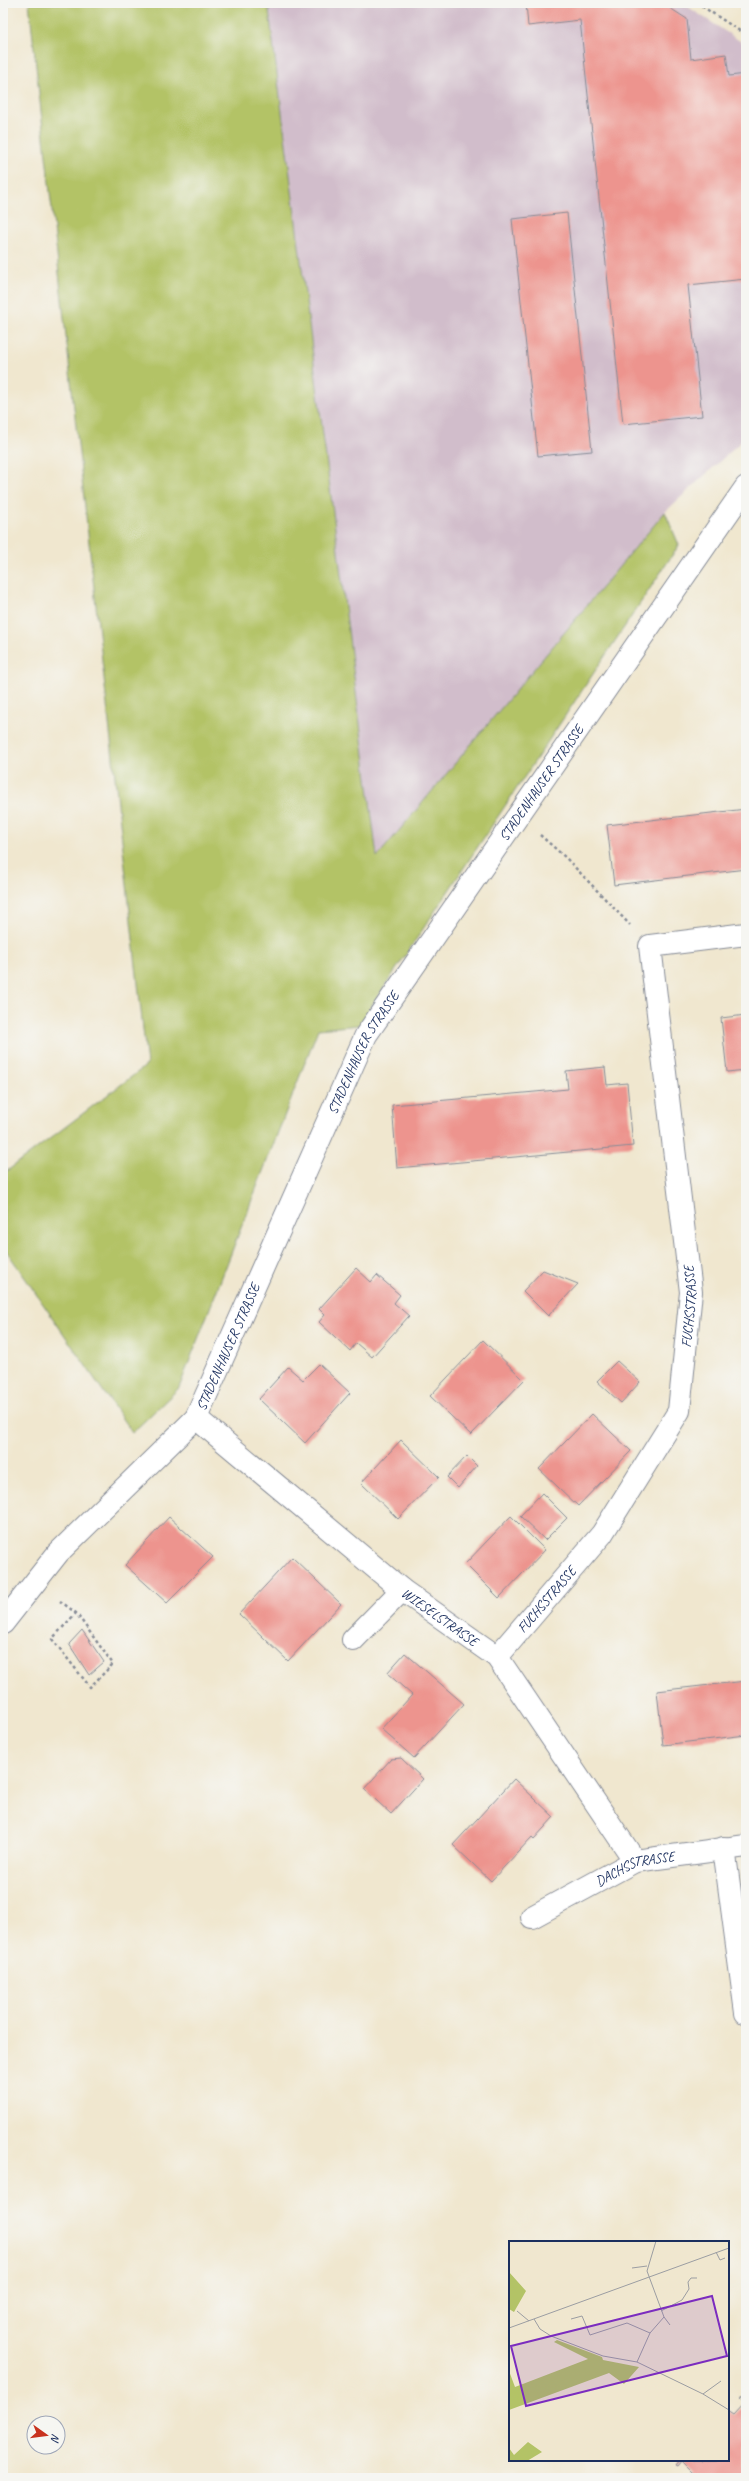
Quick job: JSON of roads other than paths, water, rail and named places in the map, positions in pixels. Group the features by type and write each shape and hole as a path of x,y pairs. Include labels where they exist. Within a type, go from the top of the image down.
{"street":[{"name":"STADENHAUSER STRASSE","path":"3,1623 58,1553 196,1418 366,1034 746,487"},
{"name":"FUCHSSTRASSE","path":"497,1657 602,1534 679,1411 691,1292 650,946 746,934"},
{"name":"WIESELSTRASSE","path":"196,1418 402,1590 497,1657 635,1861"},
{"path":"353,1640 402,1590"},
{"name":"DACHSSTRASSE","path":"532,1917 635,1861 746,1846"},
{"path":"724,1848 746,2012"}]}
